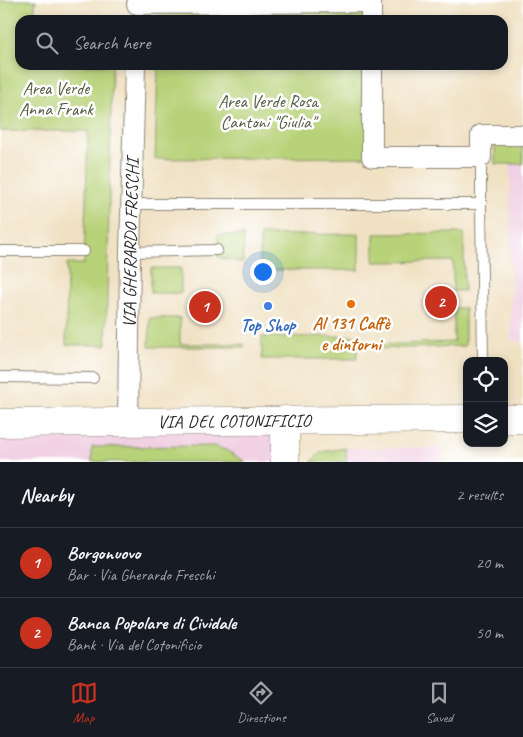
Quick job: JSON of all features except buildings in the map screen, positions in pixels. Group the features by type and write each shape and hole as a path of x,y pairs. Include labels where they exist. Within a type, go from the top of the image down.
{"main road":[{"name":"VIA DEL COTONIFICIO","path":"0,423 463,419"},
{"path":"508,419 523,419"},
{"path":"285,420 286,462"}],"street":[{"path":"137,8 306,1 371,2 371,15"},
{"name":"VIA GHERARDO FRESCHI","path":"128,422 135,70"},
{"path":"372,70 372,158 481,157 481,135 523,135"}],"lane":[{"path":"481,157 483,357"},
{"path":"131,204 481,204"},
{"path":"130,252 217,250"},
{"path":"0,252 84,252"},
{"path":"0,377 93,378"}],"shaded area":[{"path":"510,164 523,164 523,341 511,341"},
{"path":"285,420 285,462 0,462 0,423"},
{"path":"346,448 443,448 443,462 346,462"}],"green space":[{"name":"Area Verde Anna Frank","path":"0,0 36,0 34,15 15,15 15,70 112,70 106,345 66,345 67,264 84,264 88,131 0,131"},
{"path":"371,2 371,15 159,15 160,4"},
{"name":"Area Verde Rosa Cantoni \"Giulia\"","path":"158,70 372,70 372,157 155,159"},
{"path":"495,140 523,140 523,164 495,164"},
{"path":"464,233 464,291 453,291 453,261 374,262 374,234"},
{"path":"359,234 359,270 260,270 260,235"},
{"path":"218,235 244,235 243,263 218,257"},
{"path":"151,268 181,268 181,293 151,293"},
{"path":"454,308 465,308 465,346 373,349 373,345 454,342"},
{"path":"150,318 180,318 180,344 244,344 244,347 149,347"},
{"path":"357,336 357,359 262,359 262,337"},
{"path":"214,446 226,450 246,462 92,462 92,447"},
{"path":"346,448 346,462 311,462 321,452"}],"place":[{"name":"Banca Popolare di Cividale","path":"441,302"},
{"name":"Al 131 Caffè e dintorni","path":"351,304"},
{"name":"Top Shop","path":"268,306"},
{"name":"Borgonuovo","path":"205,307"}]}
